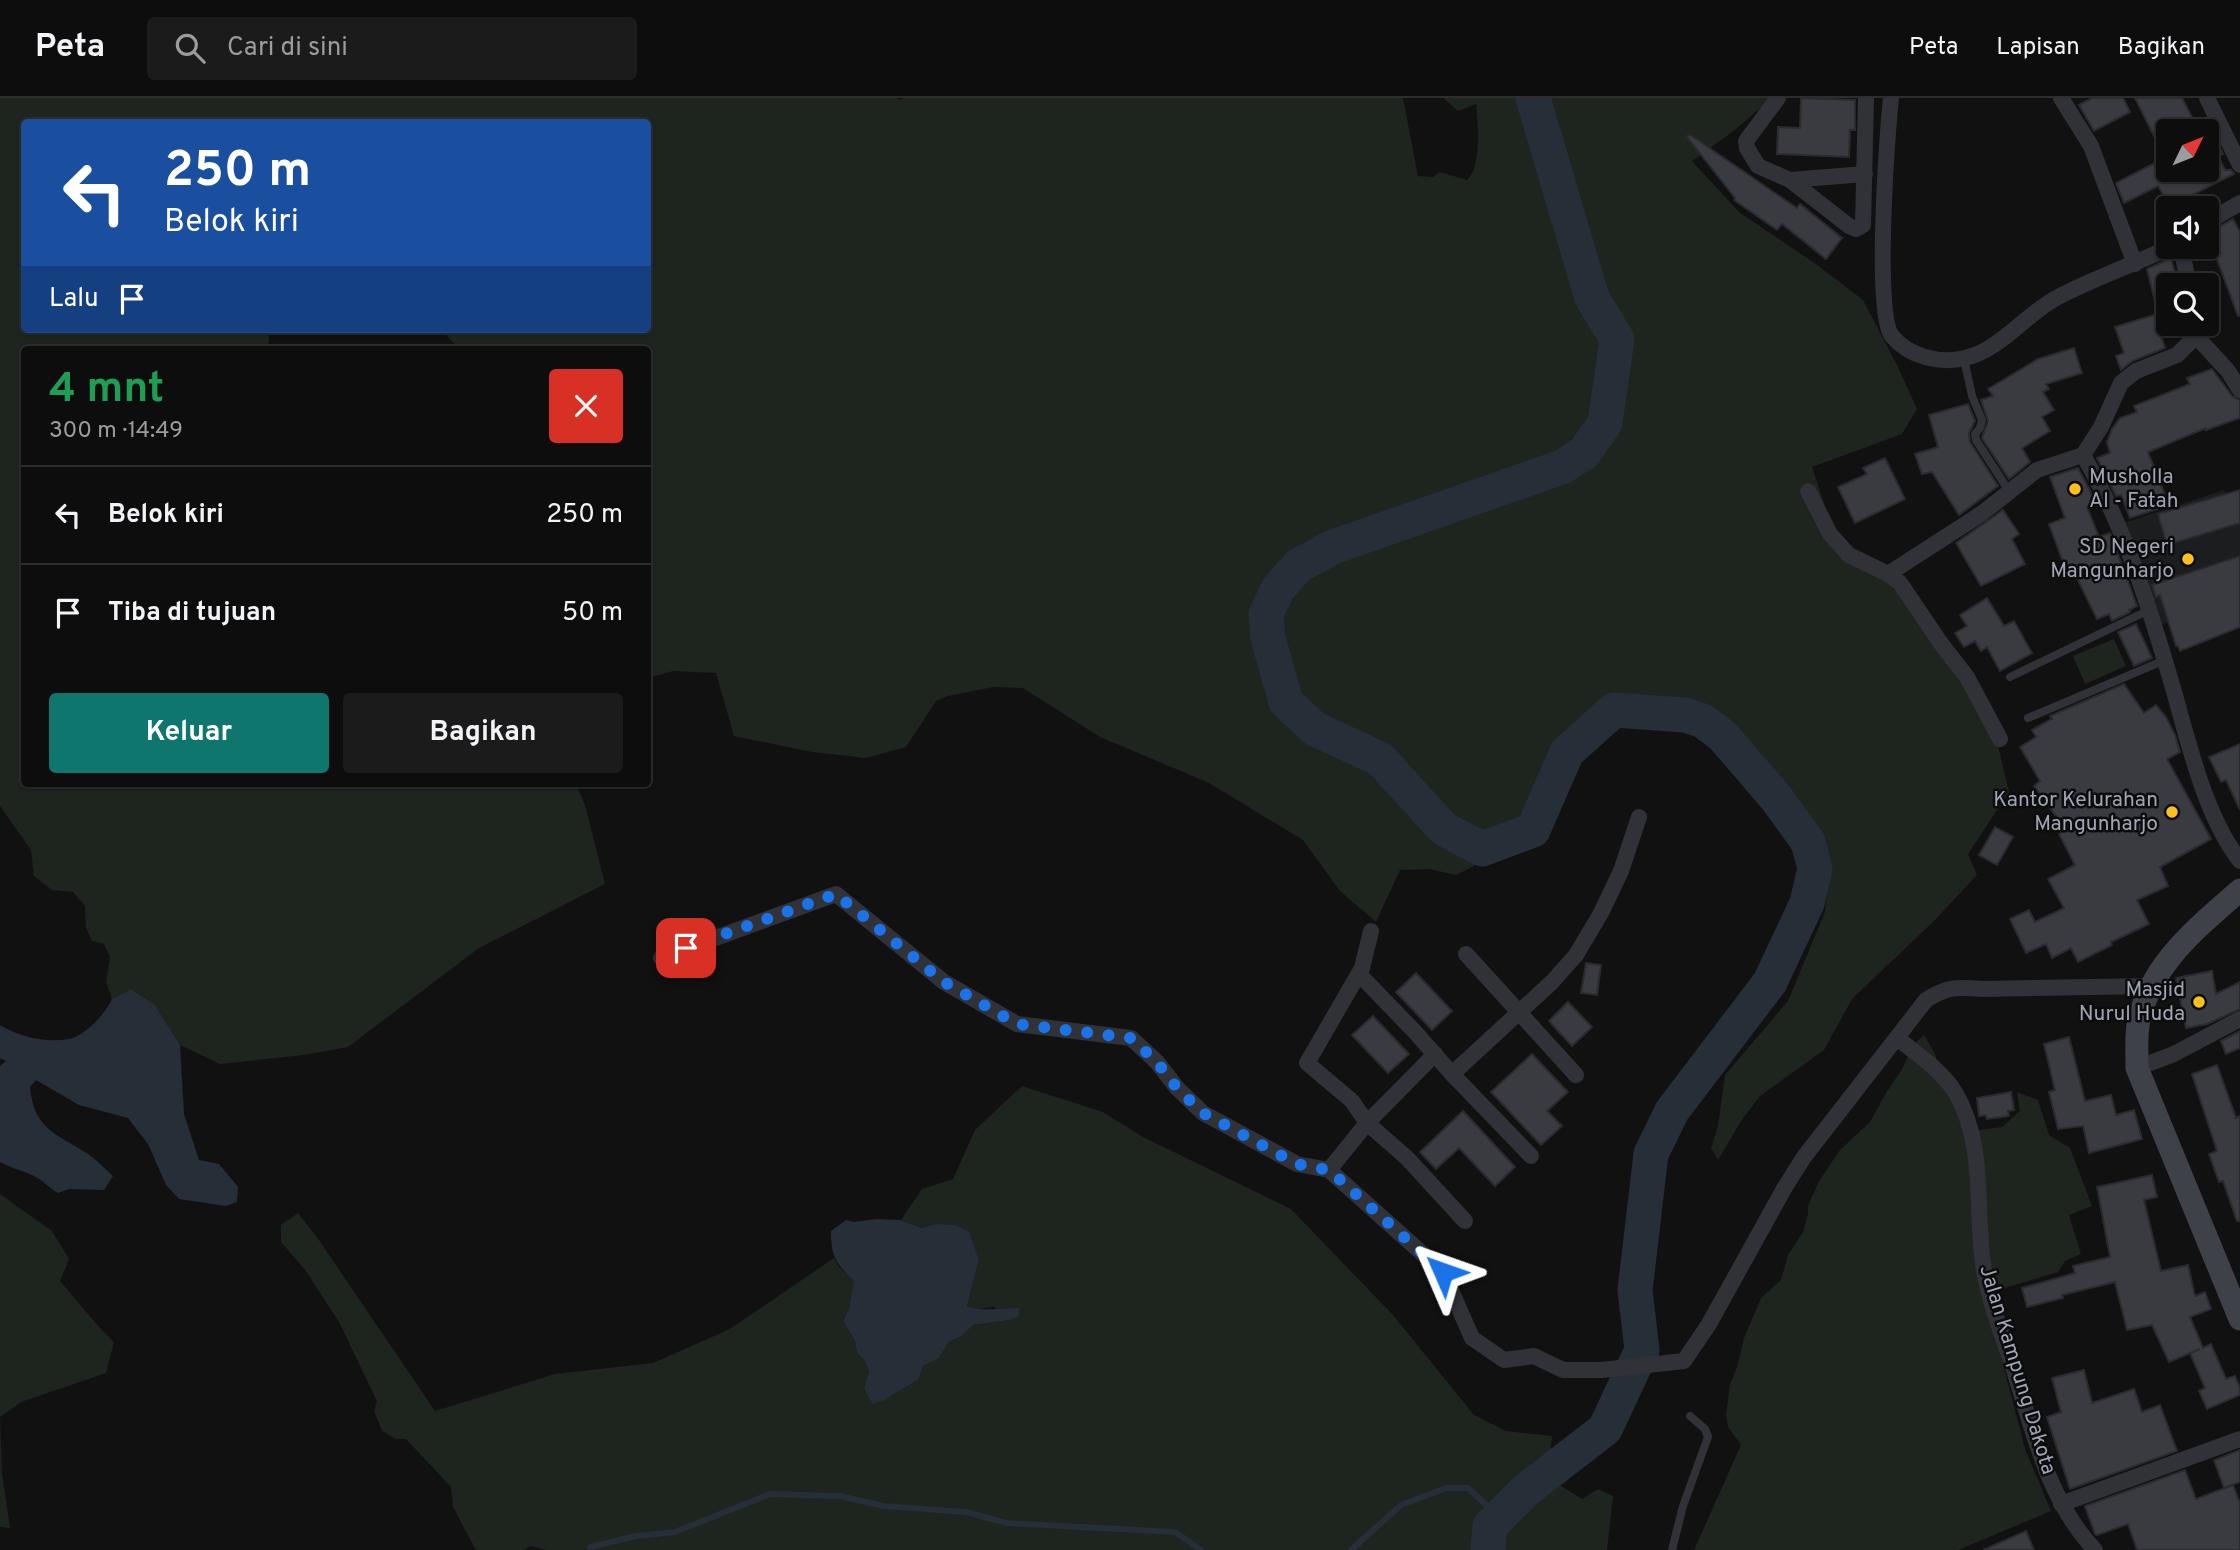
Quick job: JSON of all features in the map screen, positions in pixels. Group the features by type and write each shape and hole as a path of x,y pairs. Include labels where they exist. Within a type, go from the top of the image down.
{"main road":[{"path":"2240,890 2174,953 2150,986 2137,1029 2137,1068 2240,1319"}],"street":[{"path":"1778,98 1746,141 1747,148 1758,166 1790,180 1849,226 1860,228 1863,225 1866,98"},
{"path":"1891,98 1883,228 1886,319 1891,335 1915,354 1934,359 1964,359 1983,352 2056,298 2156,254"},
{"path":"2061,98 2091,146 2135,264"},
{"path":"2207,98 2240,165"},
{"path":"1790,180 1865,174"},
{"path":"2219,215 2240,203"},
{"path":"1888,573 1981,514 2037,470 2083,455 2101,427 2121,383 2136,370 2177,355 2191,336"},
{"path":"2201,336 2240,390"},
{"path":"2083,455 2096,476 2149,610 2200,780 2226,841 2240,862"},
{"path":"1808,491 1830,534 1849,555 1888,573 1900,583 1967,677 2000,739"},
{"path":"1452,1073 1576,955 1601,913 1621,871 1639,817"},
{"path":"661,958 836,894 944,982 1017,1024 1131,1038 1157,1062 1177,1088 1203,1113 1297,1164 1329,1170 1443,1272 1472,1338 1504,1360 1534,1356 1563,1370 1601,1370 1684,1361 1709,1324 1804,1157 1927,1000 1944,988 2150,986"},
{"path":"1371,931 1362,968 1307,1063 1352,1101 1367,1123 1407,1158 1465,1222"},
{"path":"1466,954 1576,1075"},
{"path":"1359,974 1531,1156"},
{"path":"2137,1068 2174,1054 2240,1019"},
{"name":"Jalan Kampung Dakota","path":"1897,1038 1937,1071 1954,1091 1963,1109 1974,1149 1983,1265 1987,1280 2044,1465 2061,1504 2095,1550"},
{"path":"1329,1170 1367,1123 1435,1054"},
{"path":"2061,1504 2240,1439"}],"lane":[{"path":"1964,359 1972,396 1982,420 1975,434 1976,440 2010,492"},
{"path":"2010,677 2149,610"},
{"path":"2028,718 2165,660"},
{"path":"1672,1550 1683,1506 1707,1437 1705,1429 1690,1416"}],"shaded area":[{"path":"0,98 1403,98 1418,176 1433,177 1440,172 1467,180 1472,174 1477,155 1476,104 1458,111 1443,98 1769,98 1770,100 1731,133 1692,161 1740,213 1816,264 1863,300 1899,369 1917,409 1902,434 1812,467 1842,558 1908,594 1996,737 2009,792 1968,854 1977,875 1934,921 1852,999 1824,1050 1760,1096 1741,1121 1718,1160 1711,1148 1718,1126 1725,1075 1788,1001 1825,912 1829,858 1780,777 1723,721 1676,701 1620,697 1581,720 1555,754 1542,790 1522,825 1488,836 1474,866 1456,875 1429,869 1400,870 1376,922 1340,891 1303,840 1207,782 1100,737 1023,688 993,687 936,701 906,747 866,758 812,752 734,736 716,673 673,671 651,677 651,346 456,346 445,333 651,333 651,119 21,119 21,333 270,333 268,346 21,346 21,787 577,787 585,805 605,884 479,948 348,1047 304,1055 220,1064 180,1045 155,1005 131,989 112,999 106,982 110,957 104,944 92,941 86,928 85,906 73,892 52,890 34,876 31,850 0,806"},
{"name":"SD Negeri Mangunharjo","path":"2224,490 2227,495 2240,491 2240,595 2160,625 2124,523"},
{"path":"2114,639 2126,666 2085,684 2073,656"},
{"path":"131,989 155,1005 180,1045 184,1114 199,1160 219,1164 238,1187 237,1202 226,1206 179,1199 166,1185 148,1144 128,1118 79,1105 36,1080 30,1087 32,1101 42,1122 48,1129 91,1156 113,1176 104,1190 69,1189 58,1193 37,1178 0,1162 0,1066 6,1061 0,1058 0,1025 33,1038 69,1039 94,1023 112,999"},
{"path":"1924,1035 1935,1054 1945,1091 1963,1120 1980,1130 2002,1127 2020,1111 2017,1092 2038,1100 2049,1135 2070,1148 2092,1206 2069,1215 2081,1254 2065,1261 2058,1272 2008,1287 1986,1298 2025,1449 2051,1511 1958,1550 1694,1550 1741,1445 1728,1427 1726,1415 1730,1384 1744,1338 1761,1298 1781,1280 1788,1255 1803,1232 1808,1206 1819,1181 1840,1150 1870,1122 1914,1044"},
{"path":"1022,1086 1103,1112 1143,1137 1291,1209 1393,1315 1474,1415 1506,1431 1552,1436 1550,1456 1532,1468 1582,1499 1598,1489 1613,1496 1607,1550 547,1550 530,1546 525,1550 476,1550 453,1507 451,1487 406,1439 396,1439 382,1431 374,1411 377,1401 339,1322 306,1271 281,1242 281,1225 298,1213 435,1411 555,1374 653,1363 730,1329 834,1258 839,1267 855,1281 843,1321 855,1341 857,1353 869,1371 864,1388 872,1404 919,1379 923,1366 939,1358 949,1342 962,1336 973,1325 1010,1320 994,1307 976,1309 967,1306 979,1260 936,1224 923,1228 901,1220 922,1189 953,1179 975,1130"},
{"path":"0,1194 52,1231 69,1259 60,1281 114,1342 106,1373 21,1402 0,1417"},
{"path":"846,1220 854,1222 901,1220 922,1228 936,1224 956,1225 969,1232 979,1260 967,1306 986,1309 1019,1308 1019,1316 1010,1320 973,1325 962,1336 949,1342 939,1358 923,1366 919,1379 884,1400 872,1404 864,1388 869,1371 857,1353 855,1341 843,1321 849,1308 854,1281 836,1259 831,1231"},
{"path":"0,1417 2,1473 10,1528 0,1527"}],"building":[{"path":"1801,98 1855,100 1855,130 1850,130 1849,157 1777,154 1778,127 1800,128"},
{"path":"2092,98 2123,98 2130,112 2094,131 2079,105"},
{"path":"2135,98 2182,98 2193,119 2156,119 2156,140"},
{"path":"1689,134 1797,208 1800,204 1842,238 1826,259 1782,224 1777,230 1734,200 1687,137"},
{"path":"2219,158 2225,170 2231,170 2234,174 2219,182"},
{"path":"2156,163 2156,182 2218,182 2190,196 2164,196 2158,186 2124,203 2116,183"},
{"path":"2233,219 2240,232 2240,316 2217,259 2219,227"},
{"path":"2171,259 2175,273 2156,273 2156,306 2147,269"},
{"path":"2154,315 2156,336 2161,336 2165,348 2132,361 2121,370 2116,356 2124,353 2115,327"},
{"path":"2074,348 2082,373 2046,384 2049,389 2043,392 2054,410 2042,417 2050,431 2022,448 2030,462 2009,479 1982,438 1988,421 1981,400 1993,396 1988,389 2038,359"},
{"path":"2212,369 2232,396 2240,400 2240,418 2206,428 2148,452 2169,505 2130,518 2121,495 2116,496 2097,458 2110,453 2107,442 2112,429 2120,418 2137,412 2134,406 2190,384 2187,378"},
{"path":"1968,404 1975,421 1969,433 1970,442 1998,486 1959,515 1932,472 1922,474 1915,454 1938,447 1929,415"},
{"path":"1885,458 1905,499 1855,523 1838,487 1867,474 1863,468"},
{"path":"2078,468 2097,504 2087,507 2099,537 2110,533 2137,606 2112,621 2109,614 2097,619 2072,568 2066,570 2049,524 2065,518 2050,477"},
{"path":"2240,490 2240,523 2167,545 2158,514"},
{"path":"2003,510 2019,534 2012,539 2025,564 1981,586 1956,543"},
{"path":"2240,556 2240,627 2180,651 2160,595 2156,597 2152,585"},
{"path":"1987,598 2004,626 2014,621 2032,653 2000,671 1987,647 1981,651 1975,641 1964,647 1955,633 1967,626 1960,615"},
{"path":"2136,624 2152,658 2134,666 2118,632"},
{"path":"2124,684 2144,713 2156,705 2166,717 2180,752 2167,759 2211,839 2160,867 2168,886 2137,900 2149,924 2078,962 2071,948 2052,958 2046,944 2026,953 2010,919 2029,910 2035,922 2064,908 2048,879 2075,865 2059,834 2066,830 2034,786 2040,781 2020,747 2036,737 2032,730 2052,719 2050,716"},
{"path":"2240,744 2240,810 2226,780 2221,782 2209,757"},
{"path":"1995,827 2013,837 1997,865 1979,855"},
{"path":"1586,963 1601,965 1597,995 1581,993"},
{"name":"Masjid Nurul Huda","path":"2212,971 2216,994 2240,982 2240,1009 2207,1024 2186,1028 2176,978"},
{"path":"1416,973 1452,1011 1432,1030 1396,992"},
{"path":"1568,1002 1592,1027 1572,1046 1549,1021"},
{"path":"1373,1016 1409,1054 1388,1073 1352,1035"},
{"path":"2240,1031 2240,1048 2226,1054 2221,1041"},
{"path":"2069,1037 2085,1101 2111,1095 2116,1115 2134,1110 2142,1139 2089,1153 2083,1126 2058,1129 2049,1092 2055,1090 2044,1044"},
{"path":"1532,1054 1568,1092 1547,1111 1562,1126 1541,1145 1491,1092"},
{"path":"2217,1065 2236,1118 2240,1116 2240,1221 2237,1221 2223,1181 2219,1182 2209,1154 2217,1151 2192,1074"},
{"path":"2011,1092 2014,1110 2008,1111 2009,1116 1987,1119 1986,1115 1979,1116 1977,1098"},
{"path":"1463,1111 1515,1167 1495,1186 1459,1148 1436,1169 1420,1152"},
{"path":"2152,1175 2157,1197 2144,1200 2161,1271 2188,1265 2195,1296 2205,1292 2211,1309 2190,1317 2203,1348 2211,1344 2226,1379 2235,1376 2240,1388 2240,1395 2207,1409 2199,1391 2205,1388 2190,1353 2169,1362 2152,1325 2127,1330 2115,1282 2027,1307 2022,1288 2075,1273 2073,1266 2110,1257 2097,1187"},
{"path":"2084,1370 2092,1403 2134,1389 2142,1412 2160,1405 2177,1451 2070,1489 2047,1417 2061,1412 2052,1378"},
{"path":"2240,1450 2240,1482 2224,1488 2214,1460"},
{"path":"2185,1470 2196,1499 2233,1485 2240,1503 2240,1550 2137,1550 2128,1524 2095,1534 2085,1506"},
{"path":"2026,1531 2034,1550 1983,1550"}],"waterway":[{"path":"1488,1550 1490,1526 1526,1490 1605,1429 1642,1350 1635,1290 1651,1154 1672,1111 1770,982 1807,903 1815,868 1808,842 1777,799 1723,736 1703,721 1685,715 1614,710 1567,752 1533,830 1482,849 1444,829 1380,759 1315,729 1286,702 1268,638 1266,614 1278,589 1298,566 1333,547 1562,467 1584,453 1605,423 1617,339 1592,298 1533,98"},
{"path":"1351,1550 1401,1505 1446,1488 1468,1488 1499,1517"},
{"path":"590,1547 636,1536 675,1532 770,1494 840,1496 883,1506 966,1512 1006,1523 1175,1532 1201,1550"}],"place":[{"name":"Musholla Al - Fatah","path":"2075,489"},
{"name":"SD Negeri Mangunharjo","path":"2188,559"},
{"name":"Kantor Kelurahan Mangunharjo","path":"2172,812"},
{"name":"Masjid Nurul Huda","path":"2199,1002"}],"route":[{"path":"686,948 836,894 944,982 1017,1024 1131,1038 1157,1062 1177,1088 1203,1113 1297,1164 1329,1170 1443,1272"}]}
